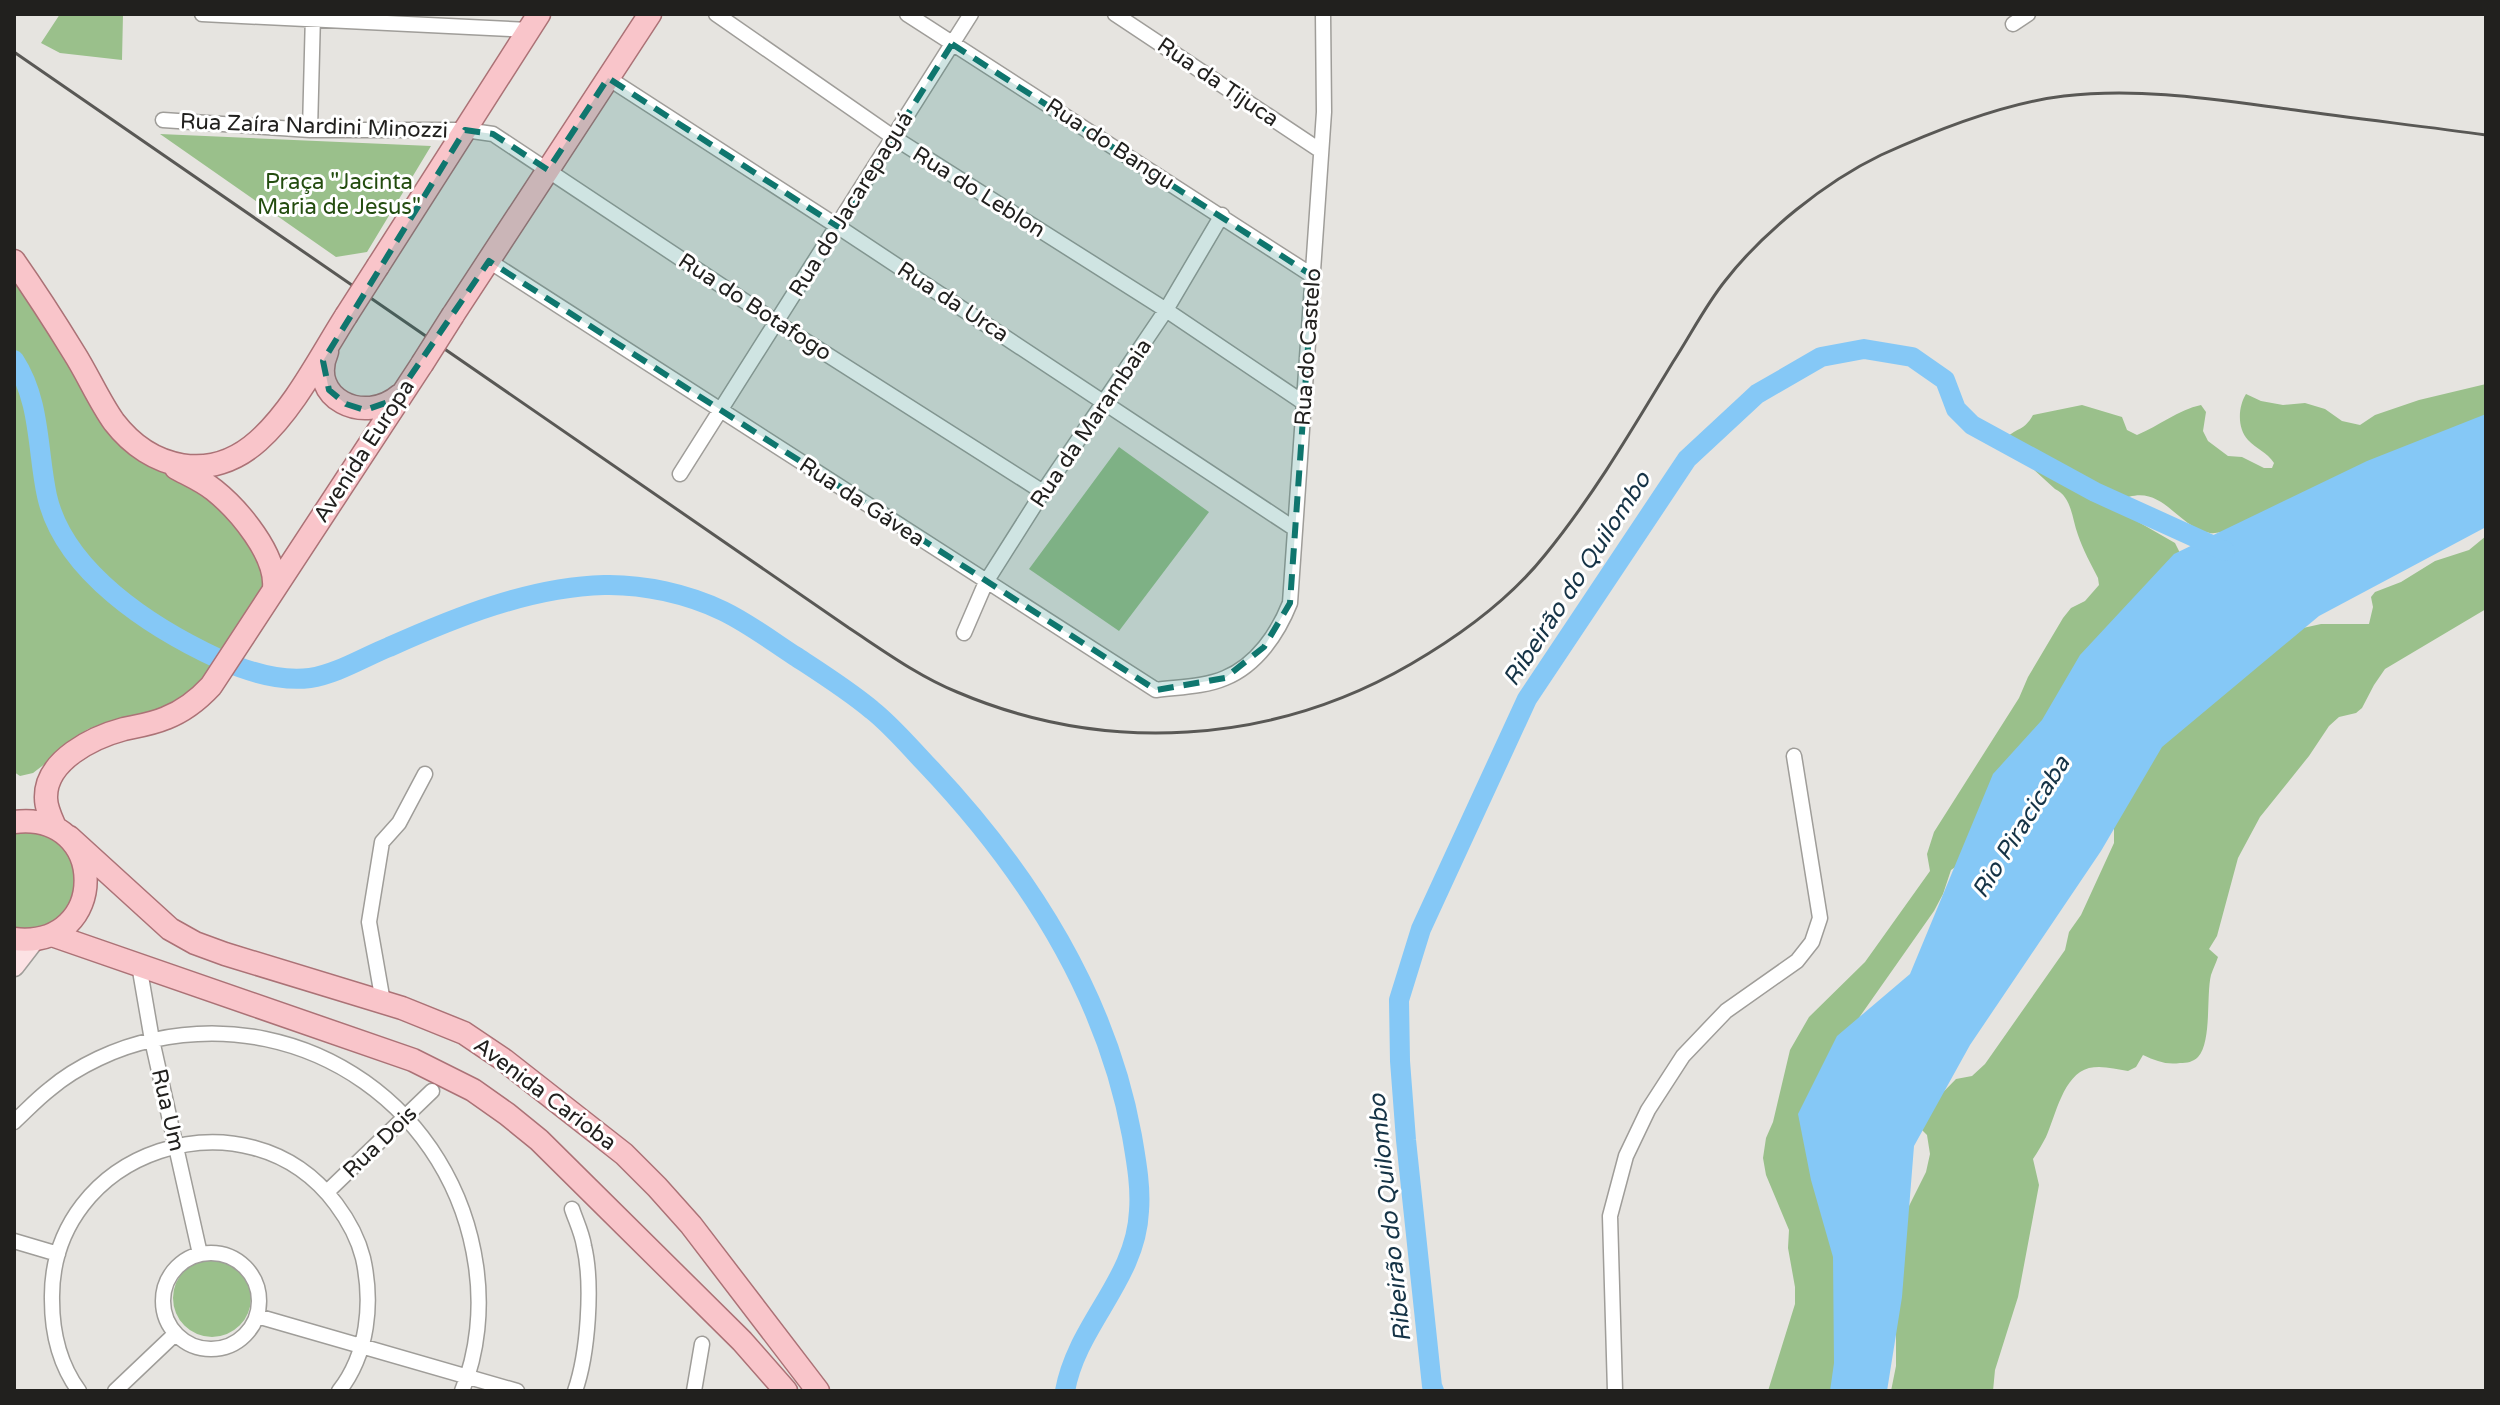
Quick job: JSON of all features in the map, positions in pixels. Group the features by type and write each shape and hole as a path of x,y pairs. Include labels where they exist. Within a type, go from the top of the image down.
{"main road":[{"name":"Avenida Europa","path":"33,938 68,924 80,909 86,890 86,871 80,853 48,809 46,796 52,775 60,764 81,748 106,735 163,720 188,707 200,698 220,673 650,14"},
{"path":"167,463 199,467 235,457 257,442 282,414 534,22"},
{"path":"14,261 45,305 114,421 138,447 212,488 234,508 268,557 275,577 274,588"},
{"path":"334,336 323,361 322,372 329,390 338,398 354,408 365,410 387,404 403,392"},
{"path":"14,822 41,822 62,832"},
{"name":"Avenida Carioba","path":"62,832 170,929 195,943 383,1002 464,1033 565,1106 624,1154 691,1225 818,1391"},
{"path":"14,966 33,938"},
{"name":"Avenida Carioba","path":"33,938 139,965 413,1060 454,1079 482,1096 539,1140 742,1341 786,1391"}],"street":[{"path":"202,14 534,22"},
{"name":"Rua do Leblon","path":"716,14 893,137 1166,310 1304,403"},
{"name":"Rua do Bangu","path":"907,14 1313,276"},
{"name":"Rua do Jacarepaguá","path":"680,474 971,14"},
{"name":"Rua da Tijuca","path":"1115,14 1321,151"},
{"path":"2013,24 2028,14"},
{"path":"310,130 313,17"},
{"name":"Rua do Castelo","path":"1246,666 1280,629 1290,603 1321,151 1320,17"},
{"name":"Rua da Urca","path":"608,78 1106,402 1295,529"},
{"name":"Rua Zaíra Nardini Minozzi","path":"163,120 310,130 465,130"},
{"name":"Rua do Botafogo","path":"465,130 493,134 776,322 1043,492"},
{"name":"Rua da Marambaia","path":"964,633 986,582 1166,310 1222,215"},
{"name":"Rua da Gávea","path":"489,261 1156,690 1225,678 1246,666"},
{"path":"1615,1391 1610,1216 1626,1156 1648,1110 1683,1056 1726,1011 1797,961 1812,942 1820,918 1794,756"},
{"path":"383,1002 369,922 382,842 399,823 425,774"},
{"name":"Rua Um","path":"139,965 152,1040 200,1254"},
{"path":"14,1122 51,1087 99,1058 152,1040 207,1033 263,1038 303,1049 365,1080 407,1116 435,1153 458,1194 472,1239 479,1285 477,1332 465,1384"},
{"name":"Rua Dois","path":"327,1192 432,1091"},
{"path":"79,1391 60,1354 52,1321 51,1287 58,1254 71,1223 90,1196 115,1173 134,1161 175,1145 203,1141 231,1142 258,1148 283,1159 307,1173 347,1218 365,1269 368,1313 362,1345 339,1391"},
{"path":"572,1209 584,1242 589,1293 583,1369 575,1391"},
{"path":"14,1241 58,1254"},
{"path":"214,1253 228,1256 241,1263 251,1274 259,1301 257,1316 251,1329 228,1346 214,1350 186,1343 167,1322 163,1294 167,1280 186,1259 214,1253"},
{"path":"257,1316 362,1345 465,1384 517,1391"},
{"path":"115,1391 175,1334"},
{"path":"694,1391 702,1344"}],"highlighted area":[{"path":"952,44 1313,276 1290,603 1264,647 1225,678 1156,690 489,261 394,400 365,410 346,404 329,390 323,361 465,130 493,134 548,170 608,78 837,226"}],"green space":[{"path":"60,14 123,14 122,60 60,53 41,43"},
{"name":"Praça \"Jacinta Maria de Jesus\"","path":"160,134 431,146 367,252 336,257"},
{"path":"14,273 108,425 197,486 256,547 266,583 195,691 156,713 88,729 61,747 33,773 20,776 14,772"},
{"path":"2486,384 2486,443 2230,531 2212,533 2197,529 2156,499 2145,496 2132,496 2117,502 2128,516 2175,543 2184,561 1964,861 1951,870 1934,911 1830,1059 1838,1391 1768,1391 1795,1304 1788,1248 1789,1230 1766,1175 1763,1158 1790,1050 1809,1017 1865,962 1930,871 1927,854 1934,832 2019,698 2063,618 2099,585 2065,497 2010,448 2006,438 2024,426 2033,415 2082,405 2122,417 2127,430 2137,435 2201,405 2206,412 2203,431 2208,441 2228,456 2242,457 2264,468 2272,468 2274,463 2271,459 2248,440 2242,430 2240,411 2246,394 2261,401 2283,405 2305,403 2325,409 2342,421 2360,425 2375,415 2419,400"},
{"path":"1119,447 1209,512 1119,631 1029,569"},
{"path":"2486,536 2486,609 2385,669 2362,708 2356,713 2339,717 2329,726 2260,817 2238,858 2217,936 2209,949 2218,957 2211,975 2205,1041 2198,1057 2187,1062 2170,1063 2143,1055 2136,1067 2128,1071 2089,1068 2080,1072 2067,1087 2033,1159 2039,1185 2018,1297 1995,1370 1993,1391 1891,1391 1896,1366 1896,1304 1906,1212 1926,1172 1930,1154 1927,1135 1914,1122 1956,1079 1972,1076 1985,1064 2065,950 2069,932 2081,915 2114,843 2114,787 2186,719 2303,628 2321,624 2369,624 2373,607 2371,597 2375,592 2401,582 2435,561 2469,550"},
{"path":"14,828 59,836 81,878 62,922 14,934"},
{"path":"204,1259 220,1259 234,1265 245,1276 251,1298 245,1320 234,1331 220,1337 204,1337 190,1331 179,1320 173,1306 173,1290 179,1276 190,1265"}],"water":[{"name":"Rio Piracicaba","path":"2486,414 2486,527 2319,616 2162,747 2101,851 1970,1045 1914,1146 1902,1297 1887,1391 1830,1391 1834,1363 1833,1257 1811,1180 1798,1114 1837,1036 1910,974 1993,774 2042,720 2080,655 2174,554 2367,461"}],"waterway":[{"name":"Ribeirão do Quilombo","path":"1434,1391 1406,1140 1399,1000 1421,929 1527,699 1687,459 1757,394 1821,357 1864,349 1912,357 1945,380 1956,409 1972,425 2095,492 2225,551"},
{"name":"Ribeirão do Quilombo","path":"14,360 34,409 47,496 57,524 72,549 91,573 140,614 193,646 229,663 275,677 310,678 340,669 467,615 521,598 576,587 634,586 680,595 732,616 844,689 893,729 961,803 1027,889 1081,983 1103,1032 1120,1083 1138,1173 1139,1211 1135,1236 1128,1259 1081,1344 1065,1391"}],"railway":[{"path":"14,52 902,663 957,692 1013,712 1071,726 1129,732 1187,732 1245,725 1302,711 1358,691 1411,664 1483,616 1531,571 1580,509 1711,301 1740,263 1796,210 1838,179 1881,155 1947,127 2018,105 2064,96 2122,93 2209,99 2486,135"}]}
